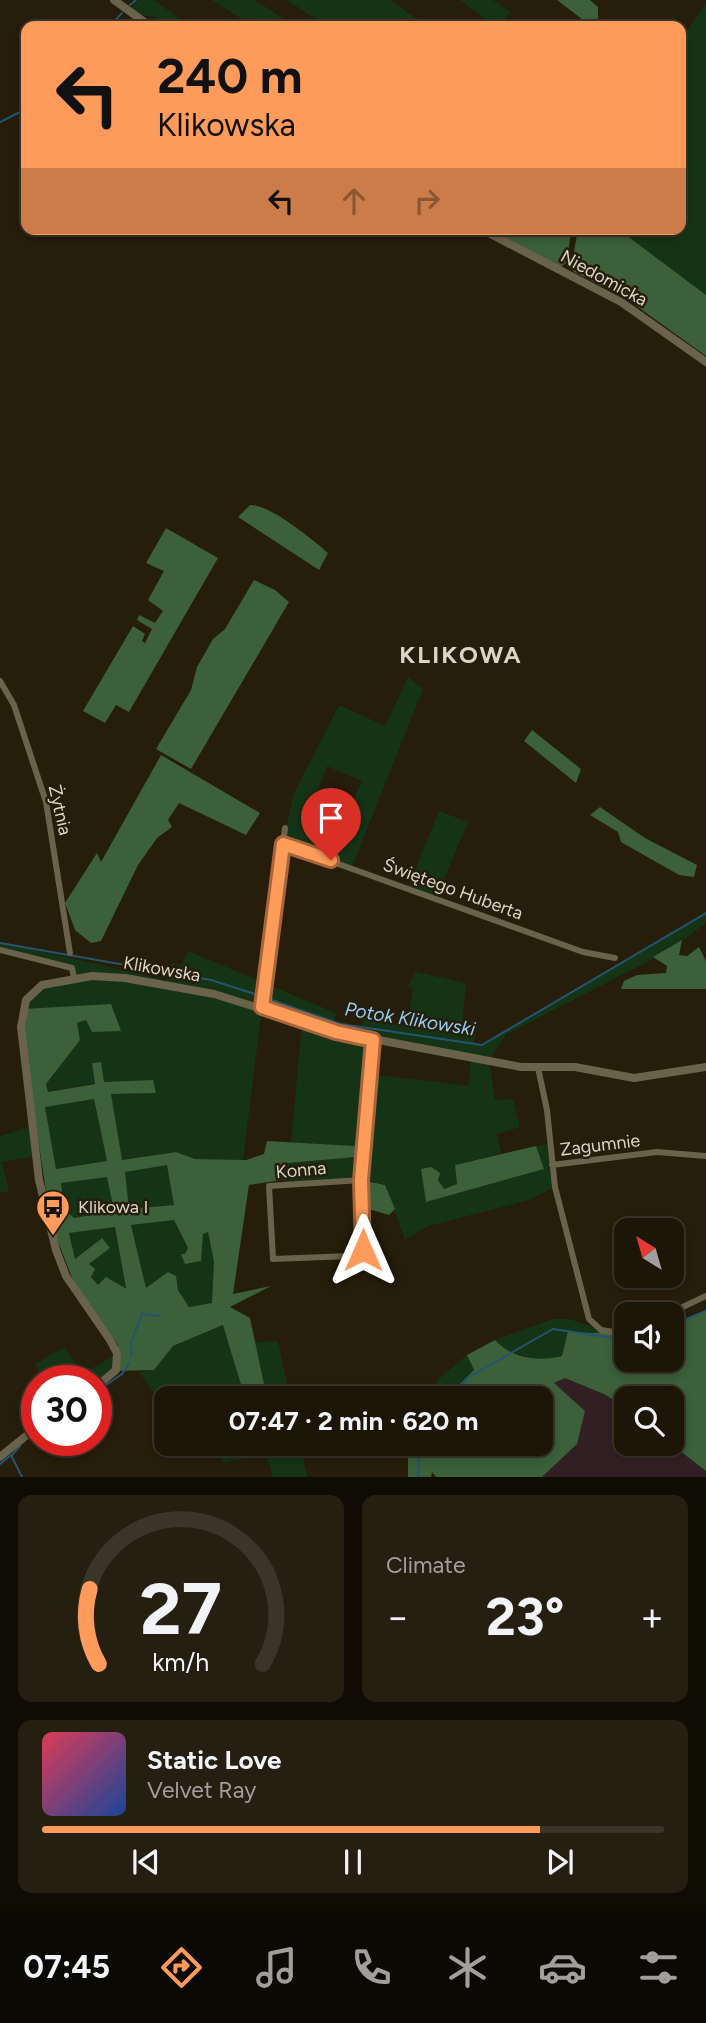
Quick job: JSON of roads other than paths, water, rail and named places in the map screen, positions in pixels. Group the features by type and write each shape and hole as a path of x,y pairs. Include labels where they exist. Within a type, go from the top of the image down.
{"street":[{"path":"114,0 143,21"},
{"name":"Niedomicka","path":"493,235 621,302 706,362"},
{"name":"Żytnia","path":"0,681 14,705 46,802 70,953"},
{"path":"262,1000 285,828"},
{"name":"Świętego Huberta","path":"283,844 583,952 615,958"},
{"path":"0,950 72,968 74,978"},
{"name":"Klikowska","path":"112,1373 116,1370 117,1353 72,1287 56,1251 39,1180 21,1027 22,1010 32,992 52,981 125,978 262,1000 336,1032 538,1068 575,1067 634,1078 706,1067"},
{"name":"Konna","path":"361,1180 269,1186 273,1259 349,1256 363,1250 361,1180 373,1040"},
{"name":"Zagumnie","path":"538,1068 547,1110 552,1165 657,1153 706,1156"},
{"path":"552,1165 589,1319 595,1327 614,1334"},
{"path":"684,1307 706,1297"},
{"path":"0,1457 21,1440"}],"waterway":[{"path":"130,5 136,0"},
{"path":"115,21 122,13"},
{"path":"0,122 21,112"},
{"name":"Potok Klikowski","path":"266,998 341,1024 482,1045 706,913"},
{"name":"Potok Klikowski","path":"0,943 211,980 261,996"},
{"path":"684,1320 706,1311"},
{"path":"131,1356 132,1340 142,1314 160,1316"},
{"path":"460,1386 469,1377 553,1329 614,1338"},
{"path":"112,1381 122,1374 129,1364"},
{"path":"12,1455 20,1446"},
{"path":"0,1464 11,1455 22,1477"},
{"path":"418,1477 419,1456"}],"place":[{"name":"Klikowa I","path":"53,1237"}],"district":[{"name":"KLIKOWA","path":"461,654"}]}
